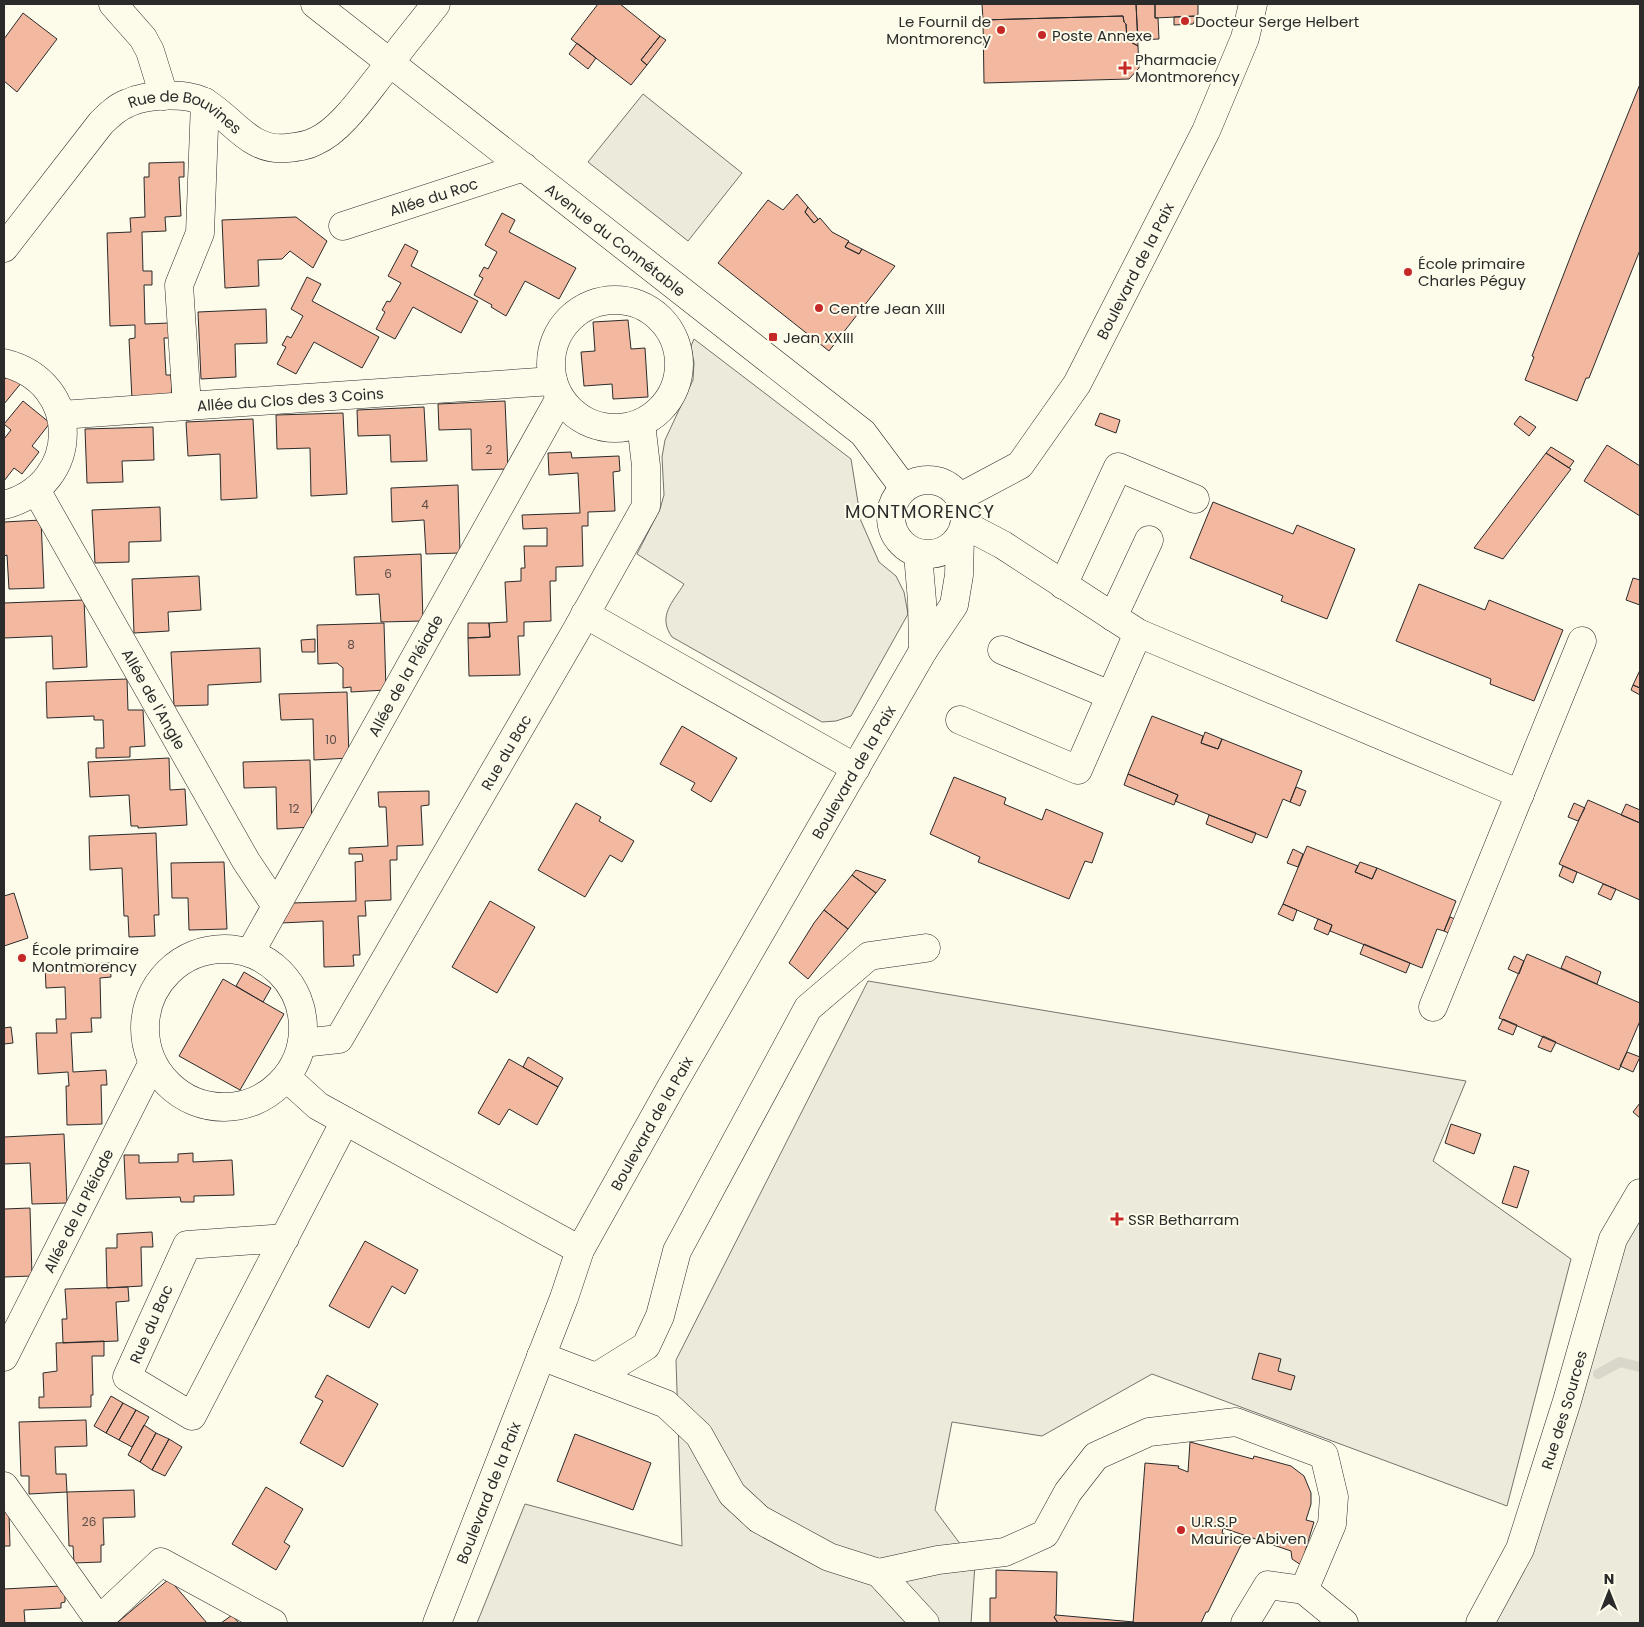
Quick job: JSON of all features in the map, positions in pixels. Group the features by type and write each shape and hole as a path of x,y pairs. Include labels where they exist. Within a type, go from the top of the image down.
{"main road":[{"path":"113,4 143,38 150,51 164,96"},
{"name":"Avenue du Connétable","path":"315,4 863,433 904,488"},
{"name":"Rue de Bouvines","path":"4,248 101,123 113,111 128,102 164,96 193,98 205,102 246,137 258,144 269,148 282,149 306,145 321,139 350,112 436,4"},
{"name":"Boulevard de la Paix","path":"960,497 1020,465 1077,384 1206,131 1245,38 1253,4"},
{"name":"Allée du Clos des 3 Coins","path":"205,102 200,233 180,285 187,406 556,390"},
{"name":"Allée du Roc","path":"343,226 524,167"},
{"path":"615,299 634,302 652,311 666,325 675,342 679,360 677,380 670,398 657,412 641,423 623,427 605,427 587,422 572,411 556,390 550,362 554,342 563,325 578,311 595,302 615,299"},
{"path":"4,364 17,367 37,378 52,396 61,415 63,437 59,457 50,475 36,490 18,501 4,504"},
{"name":"Allée de la Pléiade","path":"250,953 556,390"},
{"path":"61,415 187,406"},
{"name":"Rue du Bac","path":"302,1043 339,1039 646,506 646,466 641,423"},
{"path":"1063,585 1118,467 1195,499"},
{"path":"920,480 933,480 946,484 960,497 966,514 963,531 950,549 928,555 918,554 898,540 892,529 890,516 893,504 904,488 920,480"},
{"name":"Allée de l'Angle","path":"36,490 246,861 276,906"},
{"path":"963,531 1003,545 1138,633 1520,794"},
{"name":"Boulevard de la Paix","path":"437,1623 541,1356 580,1250 670,1089 923,651 954,605 963,531"},
{"path":"1113,617 1150,540"},
{"path":"918,554 922,601 923,651"},
{"path":"585,614 856,768"},
{"path":"960,720 1078,770 1138,633"},
{"path":"1433,1007 1582,641"},
{"path":"1002,650 1110,696"},
{"path":"596,1377 646,1346 660,1316 677,1251 808,1008 869,956 926,948"},
{"path":"212,950 250,953 271,964 291,985 303,1015 302,1043 286,1078 253,1103 218,1108 182,1096 152,1064 145,1043 144,1023 154,990 178,963 212,950"},
{"name":"Allée de la Pléiade","path":"4,1357 152,1064"},
{"path":"286,1078 318,1106 580,1250"},
{"name":"Rue du Bac","path":"285,1238 186,1245 127,1377 192,1416 285,1238 345,1121"},
{"name":"Rue des Sources","path":"1480,1623 1520,1550 1567,1401 1613,1239 1640,1193"},
{"path":"541,1356 666,1404 699,1435 732,1494 759,1520 829,1557 879,1573 925,1623"},
{"path":"879,1573 938,1560 1005,1552 1045,1534 1068,1492 1096,1456 1149,1432 1236,1422 1324,1455 1334,1497 1332,1524 1304,1590"},
{"path":"4,1486 100,1622 161,1562 273,1623"},
{"path":"1245,1623 1268,1585 1304,1590 1344,1623"}],"shaded area":[{"path":"643,94 742,173 688,241 588,162"},
{"path":"694,339 851,459 861,521 879,562 896,576 904,592 908,614 851,716 836,721 822,722 672,637 668,629 666,616 668,609 684,584 637,554 660,509 664,495 662,457 665,440 693,380 694,363 691,346"},
{"name":"SSR Betharram","path":"868,981 1466,1081 1433,1161 1571,1259 1507,1506 1152,1374 1042,1436 952,1422 935,1510 975,1564 971,1623 477,1623 525,1504 682,1546 676,1360"},
{"path":"1640,1193 1640,1623 1480,1623"}],"building":[{"path":"598,4 620,4 660,36 641,60 647,65 631,85 571,39"},
{"path":"982,4 1136,4 1138,46 1127,40 1126,24 1123,16 983,20"},
{"path":"1136,4 1155,4 1155,18 1158,18 1159,39 1138,40"},
{"path":"1155,4 1198,4 1198,14 1197,16 1155,18"},
{"path":"23,13 57,39 17,92 4,81 4,39"},
{"path":"1123,16 1126,24 1127,40 1138,46 1139,68 1129,79 984,83 983,20"},
{"name":"Docteur Serge Helbert","path":"1197,16 1193,24 1174,25 1174,17"},
{"path":"660,36 666,40 647,65 641,60"},
{"path":"577,43 596,58 588,69 569,54"},
{"path":"1640,84 1640,250 1589,378 1586,378 1577,401 1525,380 1534,357 1532,356 1582,227"},
{"path":"184,162 184,177 179,177 181,216 165,217 166,231 142,232 143,271 152,271 152,285 144,285 145,324 169,323 169,338 164,338 166,375 171,375 172,397 132,399 129,339 135,338 135,325 110,326 107,233 131,232 130,218 145,217 144,177 149,177 149,163"},
{"name":"Centre Jean XIII","path":"797,194 808,207 805,212 814,223 820,218 832,232 849,241 845,247 859,254 862,249 895,266 829,351 718,263 768,200 783,210"},
{"path":"808,207 818,219 814,223 805,212"},
{"path":"502,213 515,220 509,232 576,268 559,299 525,281 506,316 491,307 492,305 474,295 483,278 479,276 484,267 488,269 497,252 485,245"},
{"path":"296,217 327,241 313,268 290,251 282,259 258,260 259,286 225,288 222,220"},
{"path":"848,242 862,249 859,254 845,247"},
{"path":"405,244 418,251 411,266 478,301 461,333 413,307 395,339 376,329 385,312 382,310 387,301 390,302 401,283 388,276"},
{"path":"307,277 321,284 312,301 379,337 362,368 314,342 296,374 277,364 286,347 282,345 287,336 291,338 303,316 291,309"},
{"path":"266,309 267,343 235,344 236,377 201,379 198,312"},
{"path":"628,320 631,349 645,348 648,397 613,399 612,384 584,386 581,352 595,351 593,322"},
{"path":"10,373 22,382 4,404 4,380"},
{"path":"23,401 50,423 32,446 39,452 22,474 14,468 4,481 4,439 11,430 4,424"},
{"path":"505,401 508,469 472,470 471,429 439,430 438,404"},
{"path":"424,407 427,461 391,462 390,435 358,436 357,410"},
{"path":"343,413 347,494 311,496 310,448 277,449 276,415"},
{"path":"1100,413 1120,420 1116,433 1095,425"},
{"path":"1520,416 1536,427 1529,436 1514,424"},
{"path":"253,419 257,498 221,500 220,454 188,456 186,422"},
{"path":"153,427 154,460 122,461 123,482 87,483 85,429"},
{"path":"1607,445 1640,466 1640,516 1584,481"},
{"path":"1551,447 1574,461 1569,468 1546,453"},
{"path":"571,452 572,458 619,456 620,471 613,472 615,511 588,512 588,526 582,526 583,566 556,567 556,581 550,581 551,621 524,622 524,636 518,636 520,675 469,676 468,638 490,637 489,623 507,622 505,582 521,581 521,568 525,568 524,546 547,546 547,528 523,529 522,515 580,513 578,473 549,475 548,453"},
{"path":"1546,453 1571,469 1503,559 1474,548"},
{"path":"458,485 460,553 426,554 424,520 392,522 391,488"},
{"path":"1213,502 1293,534 1297,525 1355,549 1327,619 1281,601 1283,596 1190,558"},
{"path":"160,507 161,541 129,542 129,562 95,563 92,510"},
{"path":"41,520 44,588 9,589 7,555 4,556 4,522"},
{"path":"421,554 423,621 381,622 379,594 356,595 354,557"},
{"path":"199,576 201,610 168,612 169,631 134,633 132,579"},
{"path":"1633,578 1640,580 1640,605 1626,600"},
{"path":"1419,584 1485,610 1489,600 1563,630 1534,701 1490,684 1491,679 1396,641"},
{"path":"84,600 87,667 53,669 52,636 4,638 4,603"},
{"path":"384,623 386,690 351,692 351,687 343,688 343,668 337,663 318,664 317,625"},
{"path":"468,623 489,623 490,637 468,638"},
{"path":"315,639 315,652 302,652 301,640"},
{"path":"260,648 261,682 208,685 208,705 174,706 171,652"},
{"path":"1640,670 1640,688 1633,685"},
{"path":"127,679 128,710 143,710 145,746 130,747 130,757 96,758 96,748 104,748 103,720 94,720 94,716 47,718 46,682"},
{"path":"1633,685 1640,688 1640,695 1631,690"},
{"path":"347,692 349,758 314,760 313,719 281,720 279,694"},
{"path":"1152,716 1203,736 1201,743 1218,749 1222,739 1302,771 1290,802 1283,799 1267,838 1175,801 1178,795 1128,774"},
{"path":"682,726 737,758 711,802 691,790 695,783 660,764"},
{"path":"1205,732 1222,739 1218,749 1201,743"},
{"path":"169,758 170,790 185,789 187,825 138,828 138,826 131,826 129,795 90,797 88,762"},
{"path":"310,760 312,827 277,829 276,787 244,788 243,762"},
{"path":"1128,774 1178,795 1174,805 1124,785"},
{"path":"954,777 1006,798 1004,804 1042,820 1046,809 1103,833 1092,863 1085,861 1069,899 978,862 980,857 930,834"},
{"path":"1296,787 1306,791 1300,806 1290,802"},
{"path":"429,791 429,805 421,806 423,845 397,846 397,860 390,860 391,900 365,901 366,916 358,916 360,955 353,955 354,966 324,967 323,921 281,923 292,903 356,901 355,862 363,861 362,854 349,854 349,848 388,846 386,807 379,807 378,792"},
{"path":"1588,800 1640,823 1640,900 1559,864"},
{"path":"576,803 601,817 599,821 634,841 622,862 610,855 585,897 538,870"},
{"path":"1574,803 1585,808 1578,821 1568,817"},
{"path":"1626,804 1640,810 1640,823 1621,815"},
{"path":"1209,815 1256,833 1252,843 1206,824"},
{"path":"156,833 159,915 154,915 155,936 129,937 128,916 124,916 122,868 90,870 89,836"},
{"path":"1307,846 1358,866 1355,872 1372,879 1377,868 1456,901 1444,931 1437,929 1422,968 1330,931 1332,925 1283,904"},
{"path":"1293,849 1303,854 1298,867 1287,863"},
{"path":"224,862 227,929 189,930 188,898 172,898 171,863"},
{"path":"1360,862 1377,868 1372,879 1355,872"},
{"path":"1563,866 1577,872 1573,883 1559,876"},
{"path":"856,870 886,880 876,893 852,875"},
{"path":"852,875 876,893 848,929 824,910"},
{"path":"1603,884 1616,889 1611,900 1598,894"},
{"path":"14,893 28,938 4,946 4,896"},
{"path":"490,901 535,927 497,993 452,967"},
{"path":"1283,904 1297,910 1293,921 1278,914"},
{"path":"824,910 848,929 808,979 789,963"},
{"path":"1450,917 1460,921 1455,936 1444,931"},
{"path":"1318,919 1332,925 1328,935 1314,929"},
{"path":"1364,944 1410,963 1406,973 1360,954"},
{"path":"1527,954 1640,1003 1640,1021 1619,1070 1499,1018"},
{"path":"1514,956 1524,961 1519,974 1508,969"},
{"path":"1566,956 1601,972 1597,984 1561,968"},
{"path":"110,963 111,977 100,978 101,1018 91,1018 92,1032 71,1033 73,1072 106,1070 107,1085 101,1085 102,1124 67,1125 66,1086 69,1086 68,1072 38,1074 36,1033 57,1033 56,1019 66,1019 65,987 46,988 45,965"},
{"path":"244,972 271,988 263,1002 236,986"},
{"path":"223,979 284,1014 240,1090 179,1056"},
{"path":"1503,1019 1517,1025 1513,1035 1498,1029"},
{"path":"11,1027 13,1043 4,1044 4,1028"},
{"path":"1543,1036 1556,1042 1551,1052 1538,1047"},
{"path":"1627,1052 1640,1057 1633,1072 1620,1066"},
{"path":"528,1057 563,1078 558,1087 523,1067"},
{"path":"509,1059 558,1087 537,1125 509,1109 499,1125 478,1113"},
{"path":"1640,1103 1640,1118 1633,1112"},
{"path":"1451,1124 1481,1134 1474,1154 1445,1143"},
{"path":"64,1134 67,1203 32,1204 30,1163 4,1164 4,1137"},
{"path":"193,1153 193,1162 232,1160 234,1195 194,1196 194,1202 181,1202 180,1197 126,1199 124,1155 139,1155 139,1163 178,1162 178,1154"},
{"path":"1514,1166 1529,1171 1517,1208 1502,1203"},
{"path":"30,1208 32,1276 4,1277 4,1209"},
{"path":"152,1232 153,1247 141,1247 142,1286 107,1288 106,1248 117,1248 117,1234"},
{"path":"365,1241 418,1270 405,1294 392,1286 369,1328 329,1306"},
{"path":"128,1287 129,1301 116,1302 118,1341 63,1343 62,1319 67,1319 65,1289"},
{"path":"104,1341 104,1356 92,1356 93,1395 91,1395 91,1407 39,1408 39,1397 44,1397 43,1373 57,1371 56,1343"},
{"path":"1259,1353 1281,1359 1278,1371 1295,1376 1291,1390 1252,1379"},
{"path":"327,1375 378,1404 343,1467 300,1443 323,1401 315,1397"},
{"path":"111,1396 123,1403 106,1433 94,1426"},
{"path":"123,1403 136,1410 119,1440 106,1433"},
{"path":"136,1410 149,1417 132,1447 119,1440"},
{"path":"86,1420 87,1446 55,1447 56,1474 66,1474 67,1492 29,1494 29,1476 21,1476 19,1422"},
{"path":"144,1425 156,1433 140,1462 128,1455"},
{"path":"156,1433 169,1439 152,1470 140,1462"},
{"path":"575,1434 651,1463 633,1510 557,1481"},
{"path":"169,1439 182,1447 165,1476 152,1470"},
{"name":"U.R.S.P Maurice Abiven","path":"1190,1442 1253,1459 1254,1456 1291,1466 1304,1476 1311,1493 1311,1504 1306,1520 1314,1522 1301,1565 1292,1559 1291,1551 1223,1528 1222,1533 1242,1543 1201,1623 1133,1623 1145,1463 1179,1466 1178,1468 1188,1472"},
{"path":"266,1487 303,1509 284,1542 290,1546 276,1570 232,1544"},
{"path":"134,1490 135,1517 103,1518 104,1545 101,1545 101,1562 74,1563 73,1546 69,1546 67,1492"},
{"path":"4,1512 9,1512 10,1546 4,1546"},
{"path":"996,1570 1057,1572 1056,1615 1054,1617 1058,1623 990,1623 990,1598 996,1598"},
{"path":"169,1579 207,1623 118,1622"},
{"path":"61,1586 61,1592 65,1592 65,1602 61,1603 61,1608 24,1610 25,1623 4,1623 4,1589"},
{"path":"232,1615 239,1623 221,1623 228,1618"},
{"path":"1056,1615 1134,1622 1058,1623 1054,1617"}],"waterway":[{"path":"1598,1374 1620,1362 1640,1367"}],"place":[{"name":"Docteur Serge Helbert","path":"1185,21"},
{"name":"Le Fournil de Montmorency","path":"1001,30"},
{"name":"Poste Annexe","path":"1042,35"},
{"name":"Pharmacie Montmorency","path":"1125,68"},
{"name":"École primaire Charles Péguy","path":"1408,272"},
{"name":"Centre Jean XIII","path":"819,308"},
{"name":"Jean XXIII","path":"773,337"},
{"name":"École primaire Montmorency","path":"22,958"},
{"name":"SSR Betharram","path":"1117,1219"},
{"name":"U.R.S.P Maurice Abiven","path":"1181,1530"}],"district":[{"name":"MONTMORENCY","path":"920,511"}]}
